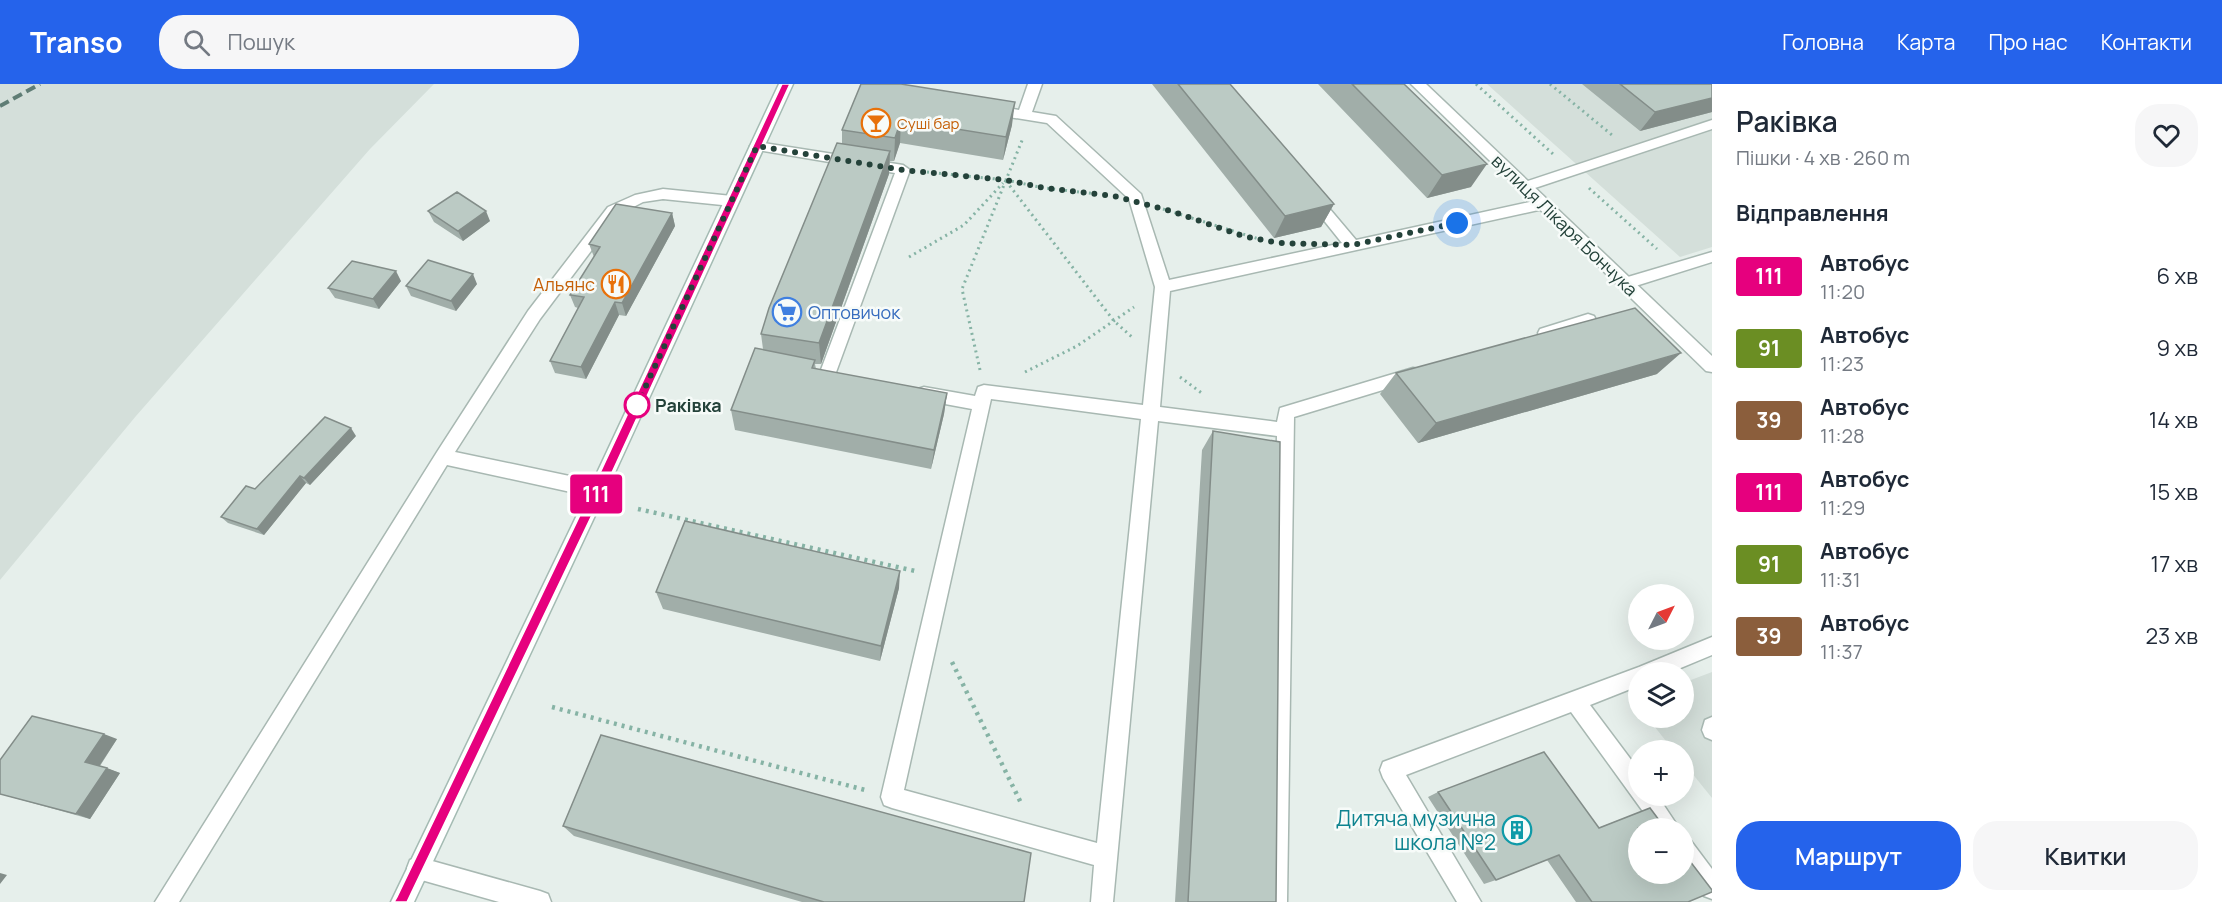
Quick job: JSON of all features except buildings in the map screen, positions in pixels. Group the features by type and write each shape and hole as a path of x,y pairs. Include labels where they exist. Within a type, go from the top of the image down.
{"main road":[{"path":"402,902 598,490 786,84"},
{"path":"1028,116 1035,84"},
{"name":"вулиця Лікаря Бончука","path":"1418,84 1712,366"},
{"path":"977,108 1051,119 1136,197 1163,287 1102,902"},
{"path":"1524,187 1712,124"},
{"path":"757,146 903,170 833,376 807,371"},
{"path":"1300,183 1352,245"},
{"path":"166,902 234,797 443,457 534,315 613,211 640,198 663,194 732,201"},
{"path":"1163,287 1543,204"},
{"path":"1626,283 1712,257"},
{"path":"1532,337 1588,320"},
{"path":"1276,902 1286,413 1431,368"},
{"path":"904,390 1152,413 1285,430"},
{"path":"983,398 892,797 1106,858"},
{"path":"443,457 598,490"},
{"path":"1672,662 1712,646"},
{"path":"1470,902 1391,770 1628,680"},
{"path":"1575,700 1628,773"},
{"path":"1694,864 1712,888"},
{"path":"418,868 540,902"}],"path":[{"path":"1550,84 1632,151"},
{"path":"1028,116 1006,180 962,289 983,398 1077,346 1163,287"},
{"path":"903,170 1006,180 1044,188 1114,196 1171,211 1243,236 1269,242"},
{"path":"909,257 964,225 1006,180"},
{"path":"1006,180 1114,321 1155,360"},
{"path":"638,508 942,577"},
{"path":"932,621 1039,839"},
{"path":"552,706 892,797"}],"shaded area":[{"path":"0,84 434,84 370,149 136,416 0,580"},
{"path":"1487,84 1712,84 1712,247 1680,257"},
{"path":"1712,672 1712,798 1694,776 1694,740 1665,740 1656,728 1694,728 1694,679"}],"railway":[{"path":"0,106 40,84"}],"bus line":[{"name":"111","path":"402,902 598,490 786,84"}],"place":[{"name":"Суші бар","path":"876,123"},
{"name":"Альянс","path":"616,284"},
{"name":"Оптовичок","path":"787,312"},
{"name":"Раківка","path":"637,405"},
{"name":"Дитяча музична школа №2","path":"1517,830"}],"route":[{"path":"637,405 757,146 903,170 1006,180 1044,188 1114,196 1171,211 1243,236 1278,243 1352,245 1457,223"}]}
